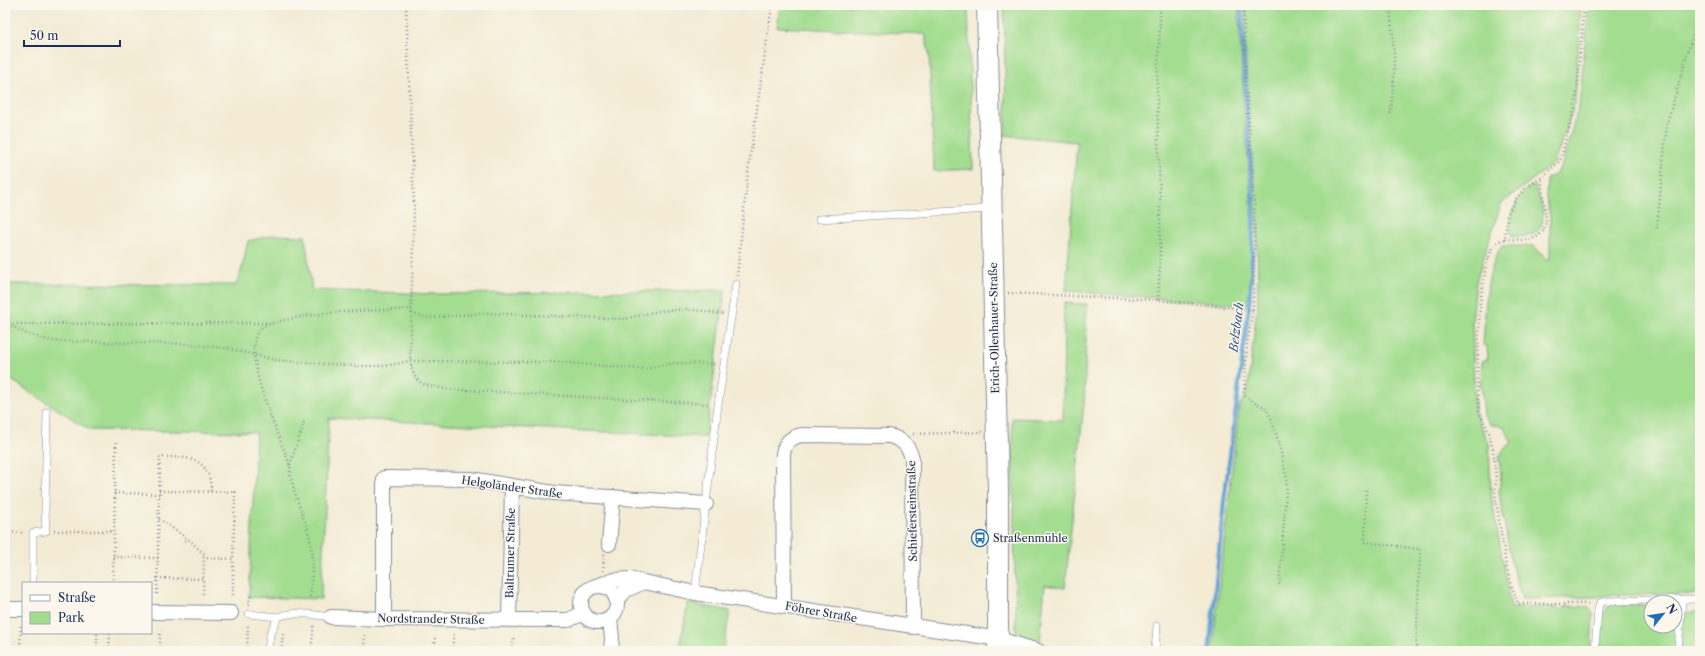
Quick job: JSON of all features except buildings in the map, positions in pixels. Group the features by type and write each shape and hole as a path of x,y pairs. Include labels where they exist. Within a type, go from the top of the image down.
{"street":[{"name":"Erich-Ollenhauer-Straße","path":"987,5 998,488 998,645"},
{"path":"784,605 783,454 788,441 802,434 889,436 898,438 903,442"},
{"name":"Schiefersteinstraße","path":"903,442 909,449 912,458 913,627"},
{"name":"Helgoländer Straße","path":"384,619 384,478 471,479 554,493 706,504"},
{"name":"Baltrumer Straße","path":"509,620 512,487"},
{"path":"609,544 613,497"},
{"name":"Föhrer Straße","path":"602,584 622,579 644,582 695,593 784,605 913,627 998,645 1038,651"},
{"path":"617,600 626,590 644,582"},
{"path":"602,584 615,595 617,600 616,611 610,619 599,622 588,618 584,614 582,608 583,596 586,592 602,584"},
{"path":"5,609 22,609"},
{"path":"152,612 231,613"},
{"name":"Nordstrander Straße","path":"331,617 455,620 568,620 584,614"},
{"path":"610,619 612,638 610,651"}],"lane":[{"path":"819,219 992,209"},
{"path":"695,593 718,405 736,284"},
{"path":"33,582 33,533 46,531 47,412"},
{"path":"1683,600 1700,600"},
{"path":"1595,651 1598,609 1600,604 1605,601 1643,601"},
{"name":"Nordstrander Straße","path":"249,614 278,617 284,615 312,614 331,617"},
{"path":"268,651 270,634 273,624 278,617"},
{"path":"1155,651 1157,626"},
{"path":"1678,651 1679,634"}],"path":[{"path":"406,5 414,206 410,361 412,374 421,384 444,389 718,405"},
{"path":"736,284 748,171 772,5"},
{"path":"1158,300 1161,245 1157,89 1160,51 1160,5"},
{"path":"1243,5 1247,104 1255,214 1253,310 1247,345 1244,395 1255,404 1265,407 1271,418 1287,479 1280,587"},
{"path":"1389,5 1392,24 1394,93 1390,114"},
{"path":"1505,239 1507,216 1511,206 1524,189 1542,177 1560,161 1576,102 1584,5"},
{"path":"1657,228 1667,123 1700,12"},
{"path":"1542,177 1544,201 1547,214 1546,226 1542,232 1535,237 1524,240 1499,240 1492,248 1486,266 1480,303 1477,383 1480,412 1489,433 1494,454 1496,480 1495,493 1506,565 1518,604 1600,604"},
{"path":"994,293 1158,300 1253,310"},
{"path":"310,597 313,564 312,550 308,532 291,481 290,466 264,397 256,371 255,337 263,326 288,319 331,313 412,309"},
{"path":"412,313 426,318 484,313 624,319 659,311 688,309 722,313 731,318"},
{"path":"6,324 275,323"},
{"path":"6,324 29,335 52,341 185,344 227,348 275,360 354,366 385,366 410,361 554,362 644,369 674,363 724,364"},
{"path":"290,466 305,419"},
{"path":"903,442 909,434 981,432"},
{"path":"112,582 116,441"},
{"path":"157,594 160,457 184,457 202,464 208,472 211,482 211,492"},
{"path":"1366,490 1365,542 1420,549 1416,651"},
{"path":"114,493 235,492 233,595"},
{"path":"158,519 188,539 204,554 203,595"},
{"path":"46,531 114,531"},
{"path":"5,532 33,533"},
{"path":"602,584 604,550 609,544"},
{"path":"113,557 158,558"},
{"path":"204,558 233,559"},
{"path":"158,578 203,579"},
{"path":"247,651 249,614"},
{"path":"452,651 455,620"},
{"path":"312,651 314,624"},
{"path":"20,651 21,626"},
{"path":"160,630 160,651"},
{"path":"281,651 283,633"},
{"path":"97,651 98,634"},
{"path":"109,651 110,634"},
{"path":"365,635 365,651"},
{"path":"434,651 435,636"},
{"path":"512,651 514,638"}],"green space":[{"path":"780,5 968,5 973,169 934,171 929,52 925,34 777,27"},
{"path":"1004,5 1238,5 1252,215 1250,305 1066,291 1077,142 1003,135 1006,132"},
{"path":"1245,5 1581,5 1575,104 1554,163 1501,204 1476,282 1472,322 1475,412 1489,444 1491,495 1511,608 1556,607 1561,610 1567,606 1588,607 1593,614 1591,651 1212,651 1239,407 1248,388 1256,315 1258,309 1257,217 1246,81"},
{"path":"1589,5 1700,5 1700,594 1643,594 1522,599 1512,566 1499,493 1501,475 1499,457 1504,449 1512,443 1504,426 1491,425 1484,416 1481,382 1482,361 1488,359 1487,346 1483,345 1487,293 1492,267 1502,246 1534,246 1546,259 1550,259 1550,216 1546,198 1547,178 1555,175 1562,165 1579,105"},
{"path":"1532,186 1535,187 1542,206 1543,220 1541,227 1537,232 1531,235 1512,236 1511,223 1514,208 1522,195"},
{"path":"274,235 305,236 312,290 435,294 725,290 706,437 329,418 321,599 249,597 256,432 90,430 5,376 5,284 236,285 242,269 248,241"},
{"path":"1064,303 1087,304 1084,403 1065,588 1045,585 1040,642 1016,632 1012,418 1063,420"},
{"path":"688,603 730,611 723,651 679,651"},
{"path":"1610,605 1643,605 1643,634 1683,634 1683,613 1700,612 1700,651 1600,651 1602,615"}],"waterway":[{"name":"Belzbach","path":"1209,651 1224,501 1250,298 1254,214 1241,5"}],"place":[{"name":"Straßenmühle","path":"980,538"}]}
